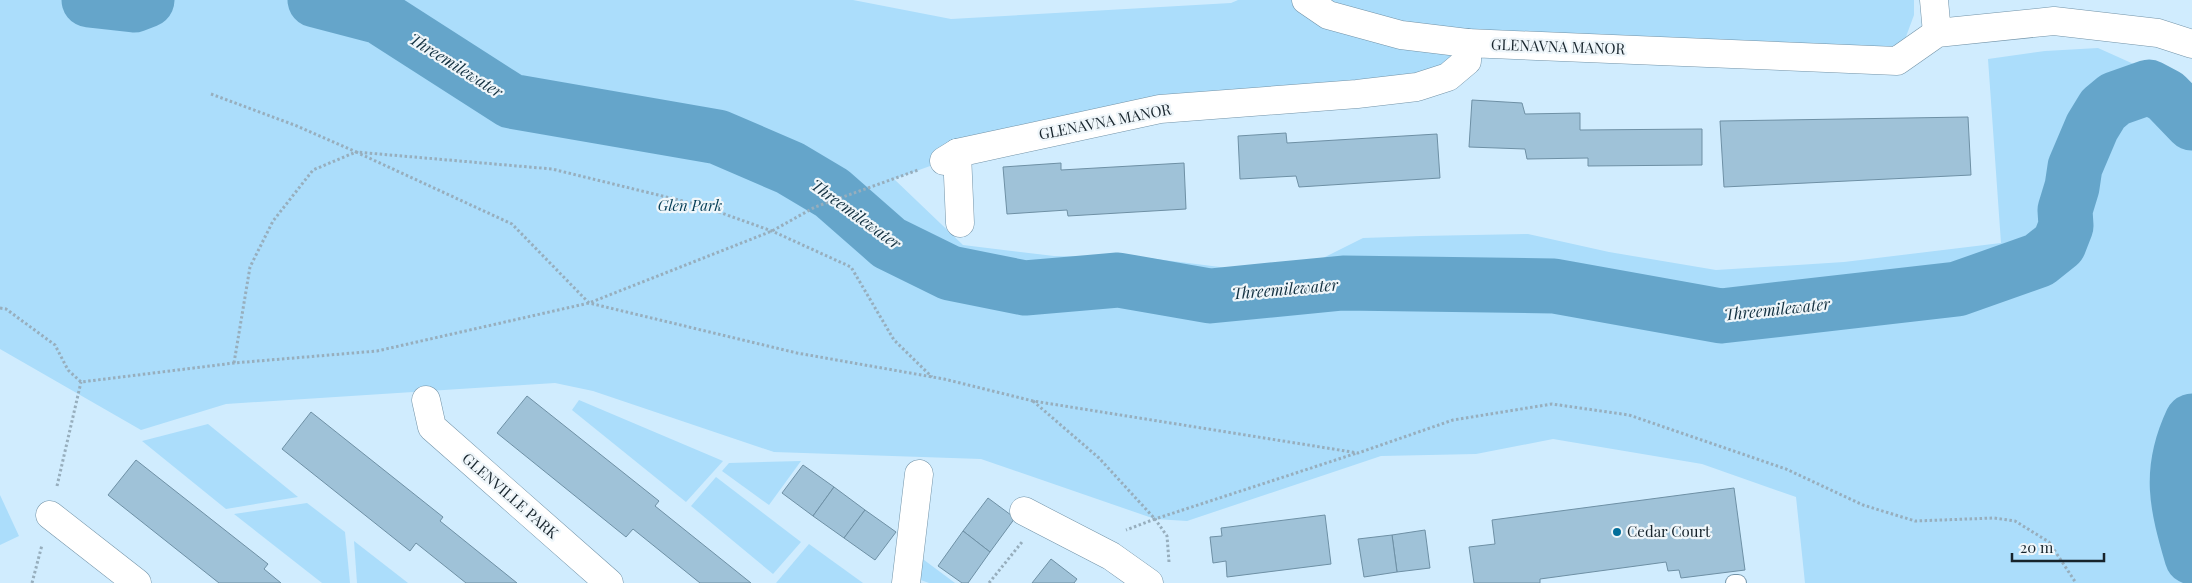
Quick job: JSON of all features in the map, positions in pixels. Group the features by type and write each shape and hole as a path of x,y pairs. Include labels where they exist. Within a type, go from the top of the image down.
{"street":[{"path":"1306,0 1328,15 1401,35 1468,43"},
{"path":"1934,0 1937,33"},
{"name":"GLENAVNA MANOR","path":"960,223 951,157 1160,109 1357,94 1416,87 1448,77 1467,61 1468,43 1897,61 1937,33 2054,21 2158,33 2192,44"},
{"name":"GLENVILLE PARK","path":"426,400 432,427 610,583"},
{"path":"906,583 919,474"},
{"path":"50,515 137,583"},
{"path":"1032,516 1111,556 1159,576"}],"path":[{"path":"211,94 297,126 512,224 590,303 797,353 933,378 1033,401 1358,453"},
{"path":"234,363 250,267 273,220 313,170 356,152 552,169 699,205 772,231 851,267 894,340 933,378"},
{"path":"0,308 6,309 55,345 68,370 81,382 234,363 378,351 590,303 772,231 815,207 894,179"},
{"path":"32,583 81,382"},
{"path":"1033,401 1099,458 1167,536 1159,576"},
{"path":"1111,556 1116,546 1118,532 1452,420 1552,404 1629,415 1786,469 1863,505 1915,521 1994,518 2015,521 2050,542 2076,583"},
{"path":"989,583 1032,516"}],"green space":[{"name":"Glen Park","path":"0,0 853,0 951,19 1231,3 1238,0 1914,0 1914,15 1897,61 1468,43 1448,77 1160,109 944,161 894,179 963,245 1054,256 1148,258 1228,268 1313,263 1363,238 1421,236 1528,234 1609,252 1716,270 1844,262 2001,243 1988,59 2045,51 2098,48 2156,74 2192,108 2192,396 2155,468 2175,565 2185,583 1805,583 1796,497 1702,464 1553,439 1476,454 1381,456 1187,521 1155,519 981,459 774,452 593,391 555,383 226,404 141,430 0,349"},
{"path":"579,400 723,461 686,502 572,410"},
{"path":"208,424 298,497 226,509 142,441"},
{"path":"801,461 769,505 722,471 729,463"},
{"path":"716,477 801,542 773,574 691,506"},
{"path":"0,495 19,536 0,545"},
{"path":"307,503 345,532 350,583 322,583 234,514"},
{"path":"354,541 408,583 357,583"},
{"path":"809,544 863,583 776,583"},
{"path":"920,557 955,583 929,583 918,579"}],"building":[{"path":"1472,100 1522,103 1525,114 1580,113 1580,130 1702,129 1702,165 1588,166 1588,158 1527,159 1525,149 1469,147"},
{"path":"1968,117 1971,175 1724,187 1720,121"},
{"path":"1286,133 1287,143 1437,134 1440,178 1299,187 1296,176 1240,179 1238,136"},
{"path":"1061,163 1061,170 1184,163 1186,209 1068,216 1067,210 1007,214 1003,167"},
{"path":"527,396 659,501 655,506 751,583 700,583 633,529 626,537 497,433"},
{"path":"311,412 443,517 440,521 517,583 466,583 416,543 410,551 282,449"},
{"path":"136,460 268,564 264,569 281,583 219,583 108,495"},
{"path":"803,465 834,487 813,516 782,493"},
{"path":"834,487 865,510 844,538 813,516"},
{"name":"Cedar Court","path":"1734,488 1745,570 1681,578 1679,570 1668,571 1666,562 1540,579 1540,583 1474,583 1469,547 1495,544 1492,520"},
{"path":"988,498 1015,518 990,552 963,531"},
{"path":"865,510 896,532 875,560 844,538"},
{"path":"1325,515 1331,564 1227,577 1226,561 1213,563 1210,537 1222,536 1221,528"},
{"path":"1425,530 1430,568 1397,572 1392,535"},
{"path":"963,531 990,552 968,583 962,583 938,566"},
{"path":"1392,535 1397,572 1364,577 1358,539"},
{"path":"1051,559 1077,579 1074,583 1032,583"}],"waterway":[{"name":"Threemilewater","path":"89,0 134,5 147,0"},
{"name":"Threemilewater","path":"315,0 380,17 511,101 718,137 790,168 832,193 889,243 950,273 1025,288 1118,280 1210,296 1343,283 1554,286 1721,316 1957,289 2039,260 2059,244 2066,226 2065,210 2072,187 2075,167 2092,127 2103,109 2115,99 2149,87 2166,96 2192,123"},
{"name":"Threemilewater","path":"2192,421 2184,439 2177,473 2179,505 2192,557"}],"place":[{"name":"Cedar Court","path":"1617,532"}]}
